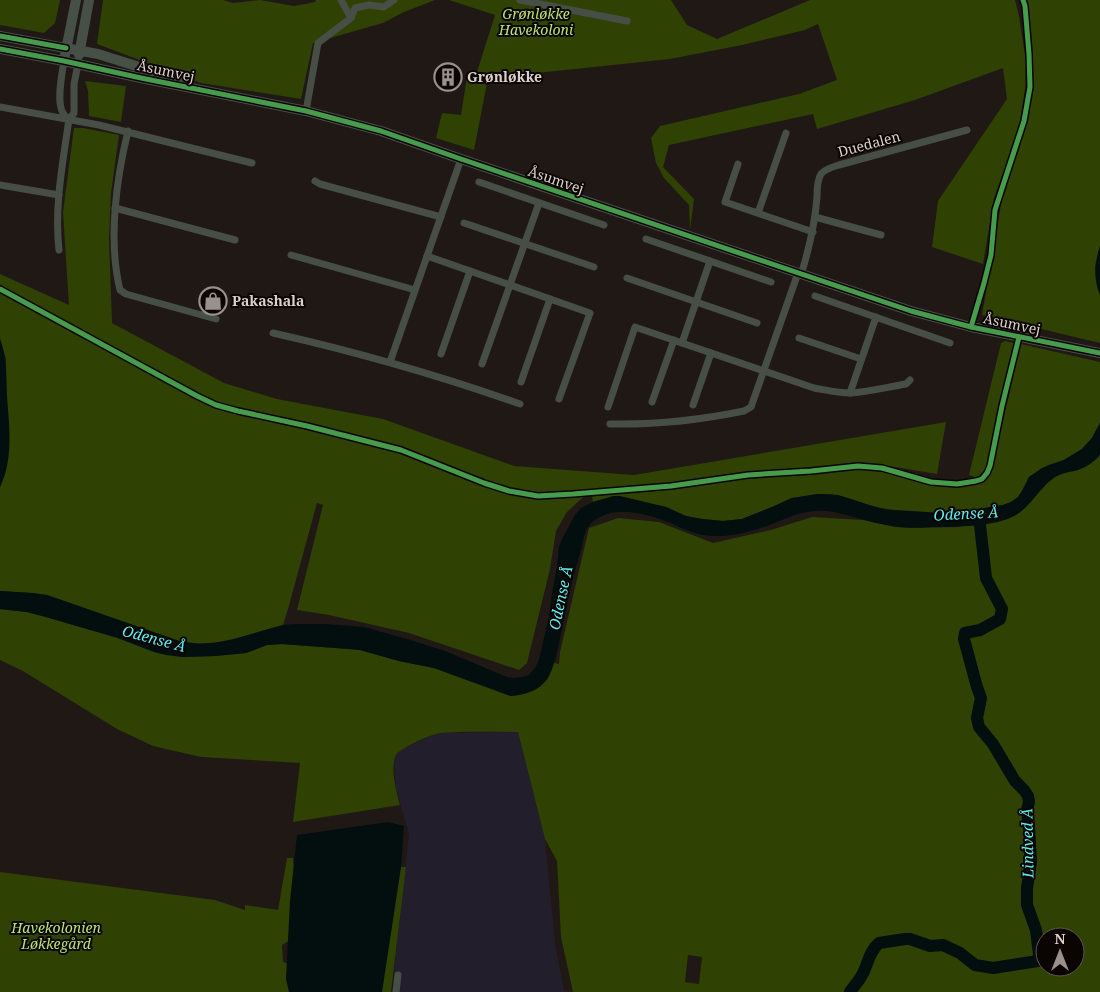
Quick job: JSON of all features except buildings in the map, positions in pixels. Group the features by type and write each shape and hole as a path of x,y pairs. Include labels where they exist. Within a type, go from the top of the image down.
{"street":[{"path":"69,119 63,114 61,107 60,81 76,0"},
{"path":"60,250 57,232 59,195 69,119 74,113 74,84 89,0"},
{"path":"341,0 351,18"},
{"path":"306,111 318,43 351,18 355,8 369,5 384,7 394,0"},
{"path":"520,0 627,21"},
{"name":"Åsumvej","path":"0,36 98,54 218,93"},
{"name":"Åsumvej","path":"0,49 306,111 381,131 934,318 1100,353"},
{"path":"0,107 128,132 252,163"},
{"name":"Duedalen","path":"800,274 813,232 818,182 822,173 839,165 968,130"},
{"path":"128,132 119,173 115,208 115,250 120,290 126,294 216,318"},
{"path":"758,214 786,133"},
{"path":"390,362 461,159"},
{"path":"738,164 725,202 813,232"},
{"path":"315,181 320,184 441,217"},
{"name":"Åsumvej","path":"479,182 604,225"},
{"path":"0,185 59,195"},
{"name":"Åsumvej","path":"482,364 539,203"},
{"path":"115,208 235,240"},
{"path":"815,217 881,235"},
{"path":"464,223 594,267"},
{"path":"646,239 771,282"},
{"path":"291,255 415,290"},
{"path":"427,256 590,312 560,399"},
{"path":"682,343 710,261"},
{"path":"441,354 470,271"},
{"path":"610,424 692,420 749,409 754,402 800,274"},
{"path":"627,278 757,323"},
{"path":"815,296 950,343"},
{"path":"521,382 550,299"},
{"path":"850,393 876,318"},
{"path":"608,407 636,327 814,388 834,392 850,393 906,384 910,380"},
{"path":"273,333 390,362 520,404"},
{"path":"799,338 861,359"},
{"path":"652,402 674,340"},
{"path":"694,405 711,353"},
{"path":"396,992 398,975"}],"shaded area":[{"path":"518,732 545,839 555,943 564,991 575,992 392,992 409,834 396,789 394,763 397,753 405,747 438,733"}],"green space":[{"path":"0,0 60,0 55,23 44,33 0,25"},
{"path":"103,0 223,0 233,3 260,0 294,6 315,2 316,0 435,0 404,12 383,23 313,43 301,99 201,83 97,44"},
{"name":"Grønløkke Havekoloni","path":"449,0 671,0 687,25 717,39 810,0 1015,0 1026,62 1025,89 1019,129 994,198 983,264 932,247 938,201 1007,99 1003,68 915,100 817,129 813,114 669,145 663,167 694,199 690,230 689,205 664,178 656,163 651,138 660,126 799,94 837,80 818,24 805,30 742,45 670,59 488,78 474,150 436,138 442,113 461,115 467,77 476,75 495,15"},
{"path":"1027,0 1100,0 1100,246 1095,266 1100,295 1100,343 982,315 1001,204 1032,91 1033,65"},
{"path":"85,81 126,86 121,122 89,116 88,91"},
{"path":"74,128 119,135 111,193 109,238 112,323 224,383 277,399 383,419 514,466 634,475 946,422 937,474 860,463 728,474 655,486 591,490 567,512 556,531 550,569 527,663 519,670 409,633 329,615 297,610 323,505 317,503 283,625 244,636 206,643 179,641 47,595 0,591 0,487 7,463 6,359 0,339 0,274 69,305 63,212"},
{"path":"1005,341 1014,343 1015,346 989,464 977,478 969,475 1001,343"},
{"path":"1021,344 1100,362 1100,423 1092,438 1082,449 1064,460 1048,465 1029,477 1018,497 1003,505 941,513 878,508 845,497 818,494 792,498 742,519 723,521 687,516 666,507 614,496 593,502 592,497 598,494 855,469 877,469 895,473 923,484 941,486 975,483 985,479 991,471"},
{"path":"1100,454 1100,992 573,992 561,937 557,861 545,839 518,732 450,732 430,736 410,745 396,755 394,760 395,786 400,805 293,822 300,763 201,757 153,746 117,729 23,671 0,660 0,609 27,612 183,657 246,653 267,645 282,644 360,650 434,668 511,696 547,678 554,663 559,664 560,652 589,528 618,518 659,522 713,543 771,530 812,517 863,520 908,528 957,527 1027,505 1056,476 1097,458","holes":["688,955 702,957 699,984 685,982"]},
{"name":"Havekolonien Løkkegård","path":"287,858 293,858 299,935 282,945 283,962 299,967 303,992 0,992 0,872 215,900 245,910 245,905 278,910"},
{"path":"398,867 406,867 391,992 374,992"}],"water":[{"path":"1100,246 1100,295 1096,283 1096,270"},
{"path":"0,339 6,367 10,442 7,465 0,487"},
{"name":"Odense Å","path":"1100,423 1100,454 1096,459 1081,469 1055,477 1022,511 998,522 975,526 916,528 892,526 844,514 815,511 796,515 747,532 727,536 707,536 660,519 636,513 615,512 606,514 594,521 585,533 556,655 548,678 531,691 511,696 434,668 360,650 282,644 267,645 246,653 182,657 154,652 115,637 46,617 27,612 0,609 0,591 47,595 179,641 199,644 231,640 283,625 325,624 364,627 445,651 507,677 522,677 529,675 539,660 550,611 561,541 575,515 581,508 593,502 620,496 666,507 685,516 723,521 742,519 792,498 818,494 838,495 888,510 941,513 966,511 1011,502 1018,497 1029,477 1042,468 1064,460 1082,449 1092,438"},
{"path":"388,822 404,826 401,867 382,992 289,992 286,979 290,901 297,835"}],"waterway":[{"name":"Lindved Å","path":"850,992 861,977 871,954 879,943 910,939 930,946 943,945 960,953 975,965 993,968 1038,961 1036,930 1027,905 1027,888 1031,862 1027,810 1028,796 1015,781 993,744 979,727 977,718 981,698 964,639 965,633 980,630 1000,619 1002,609 986,578 979,516"}],"cycle path":[{"path":"971,327 991,255 995,210 1024,121 1030,87 1029,54 1023,0"},
{"path":"0,36 66,48"},
{"path":"0,49 306,111 381,131 911,311 971,327 1100,353"},
{"path":"0,289 216,405 401,450 484,483 509,491 538,496 671,486 748,475 858,466 882,468 931,482 957,484 976,481 982,479 990,466 1019,337"}],"place":[{"name":"Grønløkke","path":"448,77"},
{"name":"Pakashala","path":"213,301"}]}
